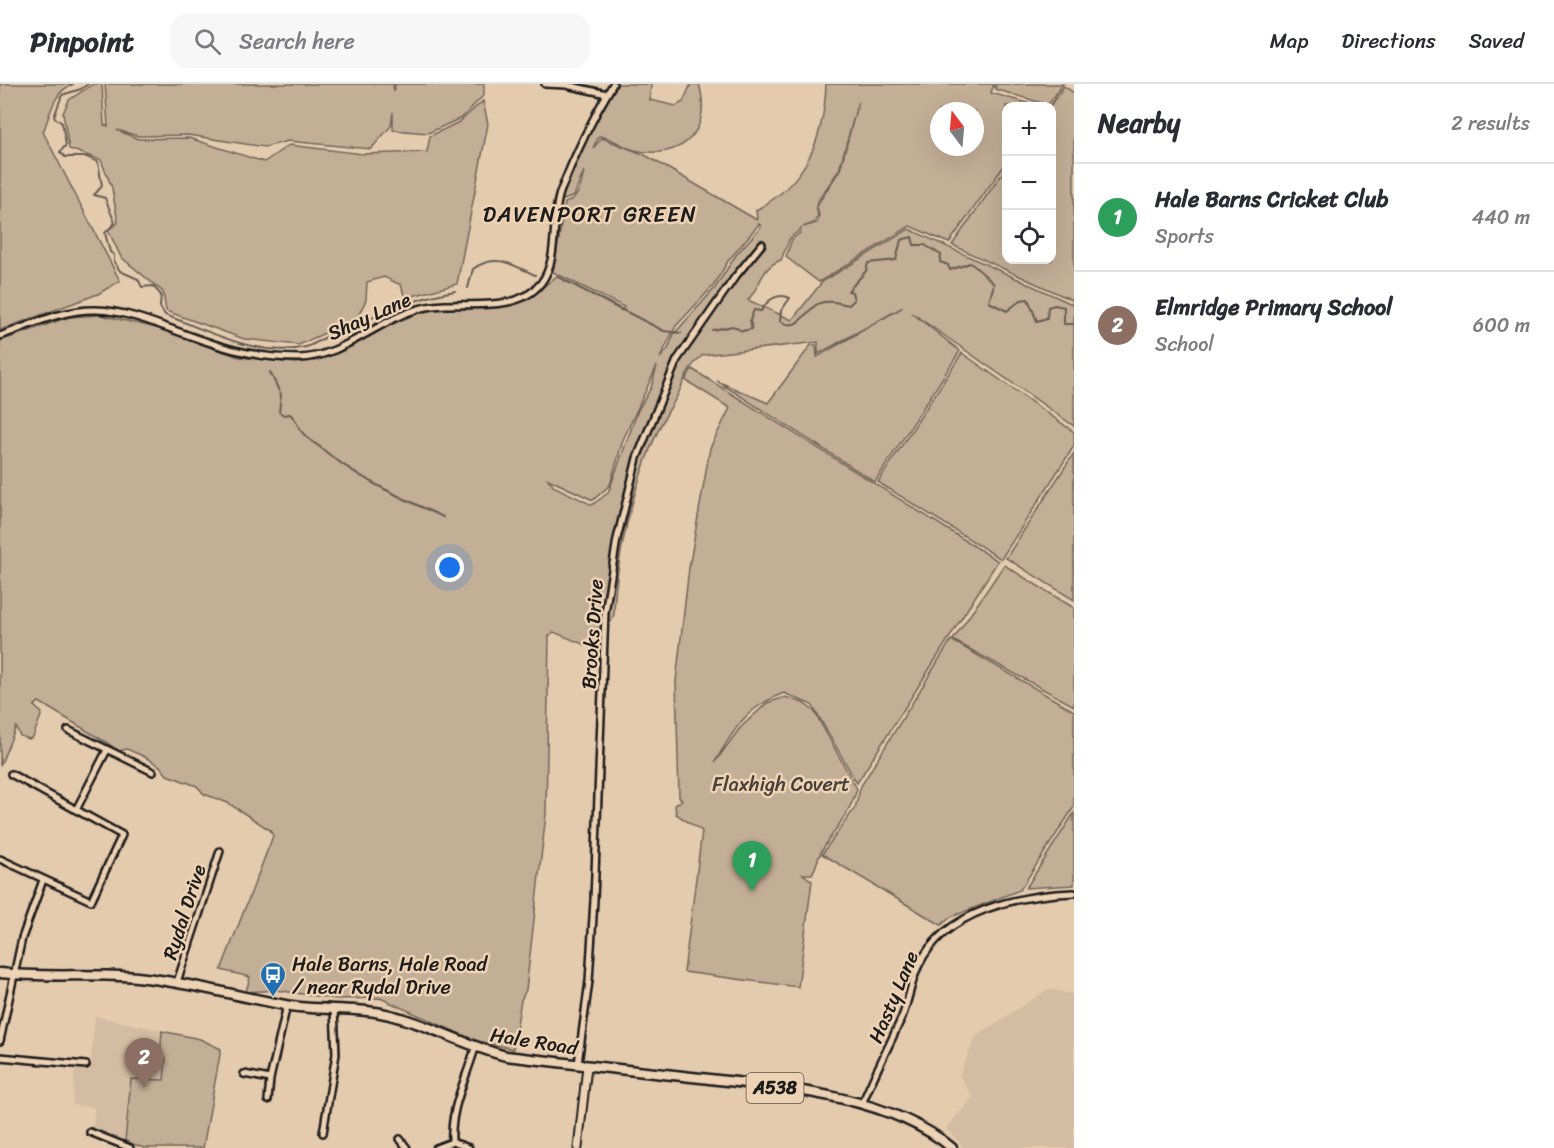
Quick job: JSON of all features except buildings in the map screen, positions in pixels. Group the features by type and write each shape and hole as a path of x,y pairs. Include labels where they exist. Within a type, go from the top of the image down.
{"main road":[{"name":"Hale Road","path":"0,973 34,977 102,975 177,982 287,1005 360,1010 404,1019 475,1048 506,1056 743,1083 862,1104 914,1122 952,1148"}],"street":[{"path":"545,84 607,94"},
{"name":"Shay Lane","path":"0,336 69,312 97,310 168,328 236,351 299,358 317,355 343,344 401,314 432,306 502,304 518,298 531,292 542,282 550,261 560,192 613,84"},
{"name":"Brooks Drive","path":"583,1065 594,900 605,613 617,539 637,458 677,360 762,244"},
{"path":"68,730 153,772"},
{"path":"76,810 107,750"},
{"path":"0,859 91,901 122,835 11,774"},
{"name":"Rydal Drive","path":"177,982 220,851"},
{"path":"0,1041 22,938 43,880"},
{"name":"Hasty Lane","path":"862,1104 904,1014 919,965 940,936 967,917 988,910 1037,895 1074,893"},
{"path":"268,1100 270,1079 287,1005"},
{"path":"323,1133 336,1054 334,1009"},
{"path":"452,1142 451,1125 455,1104 475,1048"},
{"path":"0,1057 86,1065"},
{"path":"578,1148 583,1065"},
{"path":"244,1074 270,1079"},
{"path":"90,1132 130,1148"},
{"path":"400,1139 407,1148"},
{"path":"436,1148 452,1142 469,1148"}],"shaded area":[{"path":"1048,989 1074,994 1074,1148 964,1148 946,1128 973,1097 959,1075 976,1036"},
{"path":"95,1016 200,1039 221,1049 203,1148 144,1148 93,1128 94,1107 72,1105 75,1069 90,1070"}],"green space":[{"path":"0,84 74,84 67,87 57,97 43,132 120,281 98,294 0,330"},
{"path":"93,84 102,84 104,125 108,126 105,84 393,84 394,92 395,84 484,84 484,95 461,118 428,133 393,130 393,112 391,126 371,149 288,141 265,147 188,135 138,136 117,130 138,139 189,138 264,162 289,145 363,154 427,152 430,136 459,122 483,101 488,124 457,284 405,298 401,285 384,277 367,282 366,300 357,318 299,345 244,339 166,311 163,292 121,257 108,230 118,223 112,188 101,160 69,149 63,113 69,100"},
{"path":"613,84 651,84 650,100 676,106 683,102 691,84 699,84 702,116 690,139 666,151 634,150 599,136 593,148 602,138 645,155 757,220 756,210 788,187 809,158 821,123 826,84 994,84 991,93 1024,102 1002,102 1002,169 949,243 910,226 819,282 786,257 792,239 800,233 801,229 790,238 781,260 769,267 748,300 792,320 822,282 909,229 1074,305 1074,426 912,313 960,351 875,482 717,381 768,403 811,345 816,345 817,357 903,307 818,354 818,342 703,355 688,373 660,426 640,477 619,562 614,614 611,622 604,625 602,652 554,632 549,636 546,814 526,990 521,1000 513,1049 474,1040 380,998 336,999 276,990 246,992 250,977 221,970 273,836 270,830 228,803 204,794 197,786 167,775 160,766 145,757 127,749 119,751 39,702 34,706 42,713 33,737 29,739 20,736 16,727 0,766 0,341 69,317 101,315 161,329 239,357 296,363 318,360 400,318 431,310 508,304 533,295 557,276 622,311 624,307 553,272 565,203 577,194 584,171 574,196 564,200 559,197","holes":["858,102 840,170 817,207 819,216 817,223 803,227 814,223 818,215 816,206 819,199 839,170","759,224 761,227 736,255 715,288 674,334 668,349 660,358 676,326 714,285 728,261","657,366 651,388 638,410 608,493 592,505 553,486 548,479 593,500 610,485 623,440"]},
{"path":"996,84 1063,84 1050,102 1038,102 995,89"},
{"path":"1064,86 1074,93 1074,301 952,245 1002,174 1002,264 1056,264 1056,102 1053,102"},
{"path":"962,353 1074,432 1074,446 1001,559 878,482"},
{"name":"Flaxhigh Covert","path":"692,369 998,561 857,783 812,705 784,693 760,705 742,720 715,762 740,728 767,703 785,697 803,703 814,711 857,789 846,814 821,852 812,874 803,874 812,881 798,987 684,972 702,831 676,814 675,805 682,800 679,797 676,681 689,568 710,448 730,408 685,380"},
{"path":"1074,453 1074,600 1006,558"},
{"path":"1004,565 1074,608 1074,706 953,640"},
{"path":"951,640 1074,711 1074,807 1020,890 951,917 941,925 822,854 855,808 861,786"},
{"path":"1074,813 1074,885 1026,888"},
{"path":"162,1031 200,1039 221,1049 203,1148 144,1148 125,1141 131,1079 164,1080 166,1058 160,1057"}],"waterway":[{"path":"88,84 81,89 62,95 54,117 62,123 66,145 60,152 65,157 87,157 98,162 102,186 94,195 105,198 115,223 105,233 110,252 114,255 114,262 120,271 138,279 142,287 153,286 161,295 160,307 165,315 234,341 252,346 288,350 309,346 407,304 455,291"},
{"path":"712,330 733,326 742,331 752,329 750,321 754,310 761,311 766,303 781,296 790,298 781,311 780,321 786,324 796,323 820,303 832,302 849,305 854,300 852,292 848,291 866,271 868,263 896,260 901,240 912,237 914,245 925,245 941,255 940,262 948,265 950,270 970,263 976,267 994,284 989,302 1007,311 1021,300 1028,299 1037,321 1047,318 1048,307 1055,305 1064,307 1064,324 1074,324"},
{"path":"468,288 473,269 489,262 504,262 535,275"},
{"path":"558,277 664,331 681,333"},
{"path":"270,372 281,395 279,412 284,415 290,414 308,438 363,477 443,517"}],"place":[{"name":"Hale Barns Cricket Club","path":"752,891"},
{"name":"Hale Barns, Hale Road / near Rydal Drive","path":"273,998"},
{"name":"Elmridge Primary School","path":"144,1088"}],"district":[{"name":"DAVENPORT GREEN","path":"590,214"}]}
